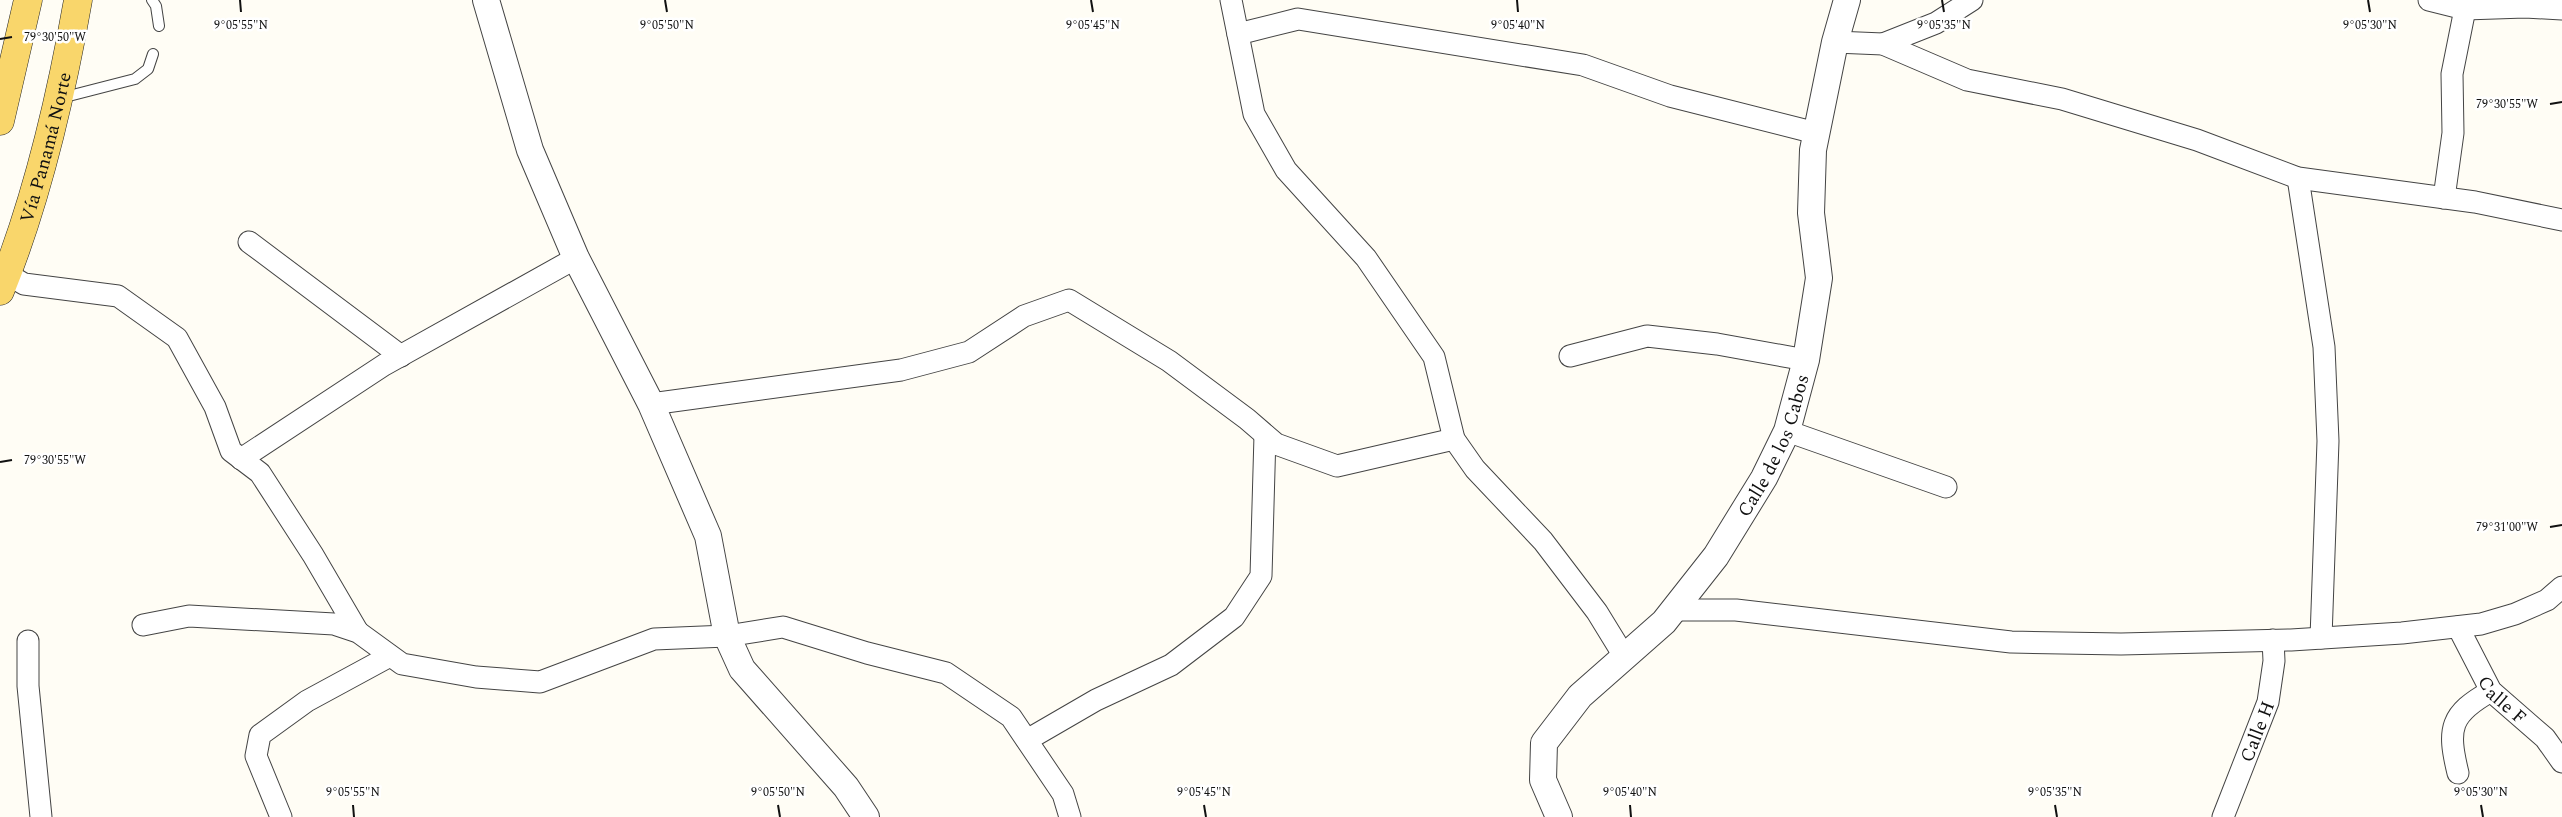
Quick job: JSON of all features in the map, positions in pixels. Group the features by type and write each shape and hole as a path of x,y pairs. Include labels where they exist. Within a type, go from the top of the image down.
{"main road":[{"path":"0,121 28,0"},
{"name":"Vía Panamá Norte","path":"4,283 40,170 66,66 78,0"}],"street":[{"path":"1231,0 1254,114 1286,170 1366,258 1434,357 1454,439 1475,469 1543,541 1597,612 1624,656"},
{"name":"Calle de los Cabos","path":"1559,817 1543,780 1544,744 1580,696 1664,622 1716,556 1764,478 1787,431 1806,360 1819,278 1811,213 1813,150 1835,42 1847,0"},
{"path":"1882,44 1936,23 1972,0"},
{"path":"2429,0 2465,9 2525,7 2562,10"},
{"path":"493,2 530,150 576,258 651,404 708,536 727,636 742,669 846,788 866,817"},
{"path":"2444,198 2453,133 2452,74 2465,9"},
{"path":"1238,34 1298,19 1583,65 1670,96 1816,133"},
{"path":"1835,42 1882,44 1967,80 2062,99 2197,140 2298,178 2444,198 2562,220"},
{"path":"2298,178 2324,347 2328,441 2321,638"},
{"path":"249,242 401,356"},
{"path":"241,459 401,356 576,258"},
{"path":"4,283 118,296 177,338 215,407 231,451 260,474 313,555 358,632"},
{"path":"651,404 901,370 969,352 1024,316 1069,300 1169,361 1276,444 1337,466 1454,439"},
{"path":"1570,356 1647,336 1717,344 1806,360"},
{"path":"1787,431 1946,488"},
{"path":"1027,740 1096,700 1171,665 1234,617 1261,576 1265,435"},
{"path":"1674,610 1736,610 2011,642 2121,644 2321,638 2458,627 2481,624 2514,614 2547,600 2562,587"},
{"path":"143,625 189,616 334,624 358,632 402,664 476,677 540,682 654,639 727,636 783,627 946,673 1011,717 1063,794 1070,817"},
{"name":"Calle F","path":"2458,627 2491,691 2545,738 2562,762"},
{"name":"Calle H","path":"2223,817 2268,702 2274,661 2273,640"},
{"path":"28,641 28,686 41,817"},
{"path":"281,817 256,756 260,735 307,701 390,656"},
{"path":"2458,773 2452,748 2455,719 2470,703 2491,691"}],"lane":[{"path":"152,0 156,6 159,26"},
{"path":"58,99 135,80 148,70 152,54"}]}
